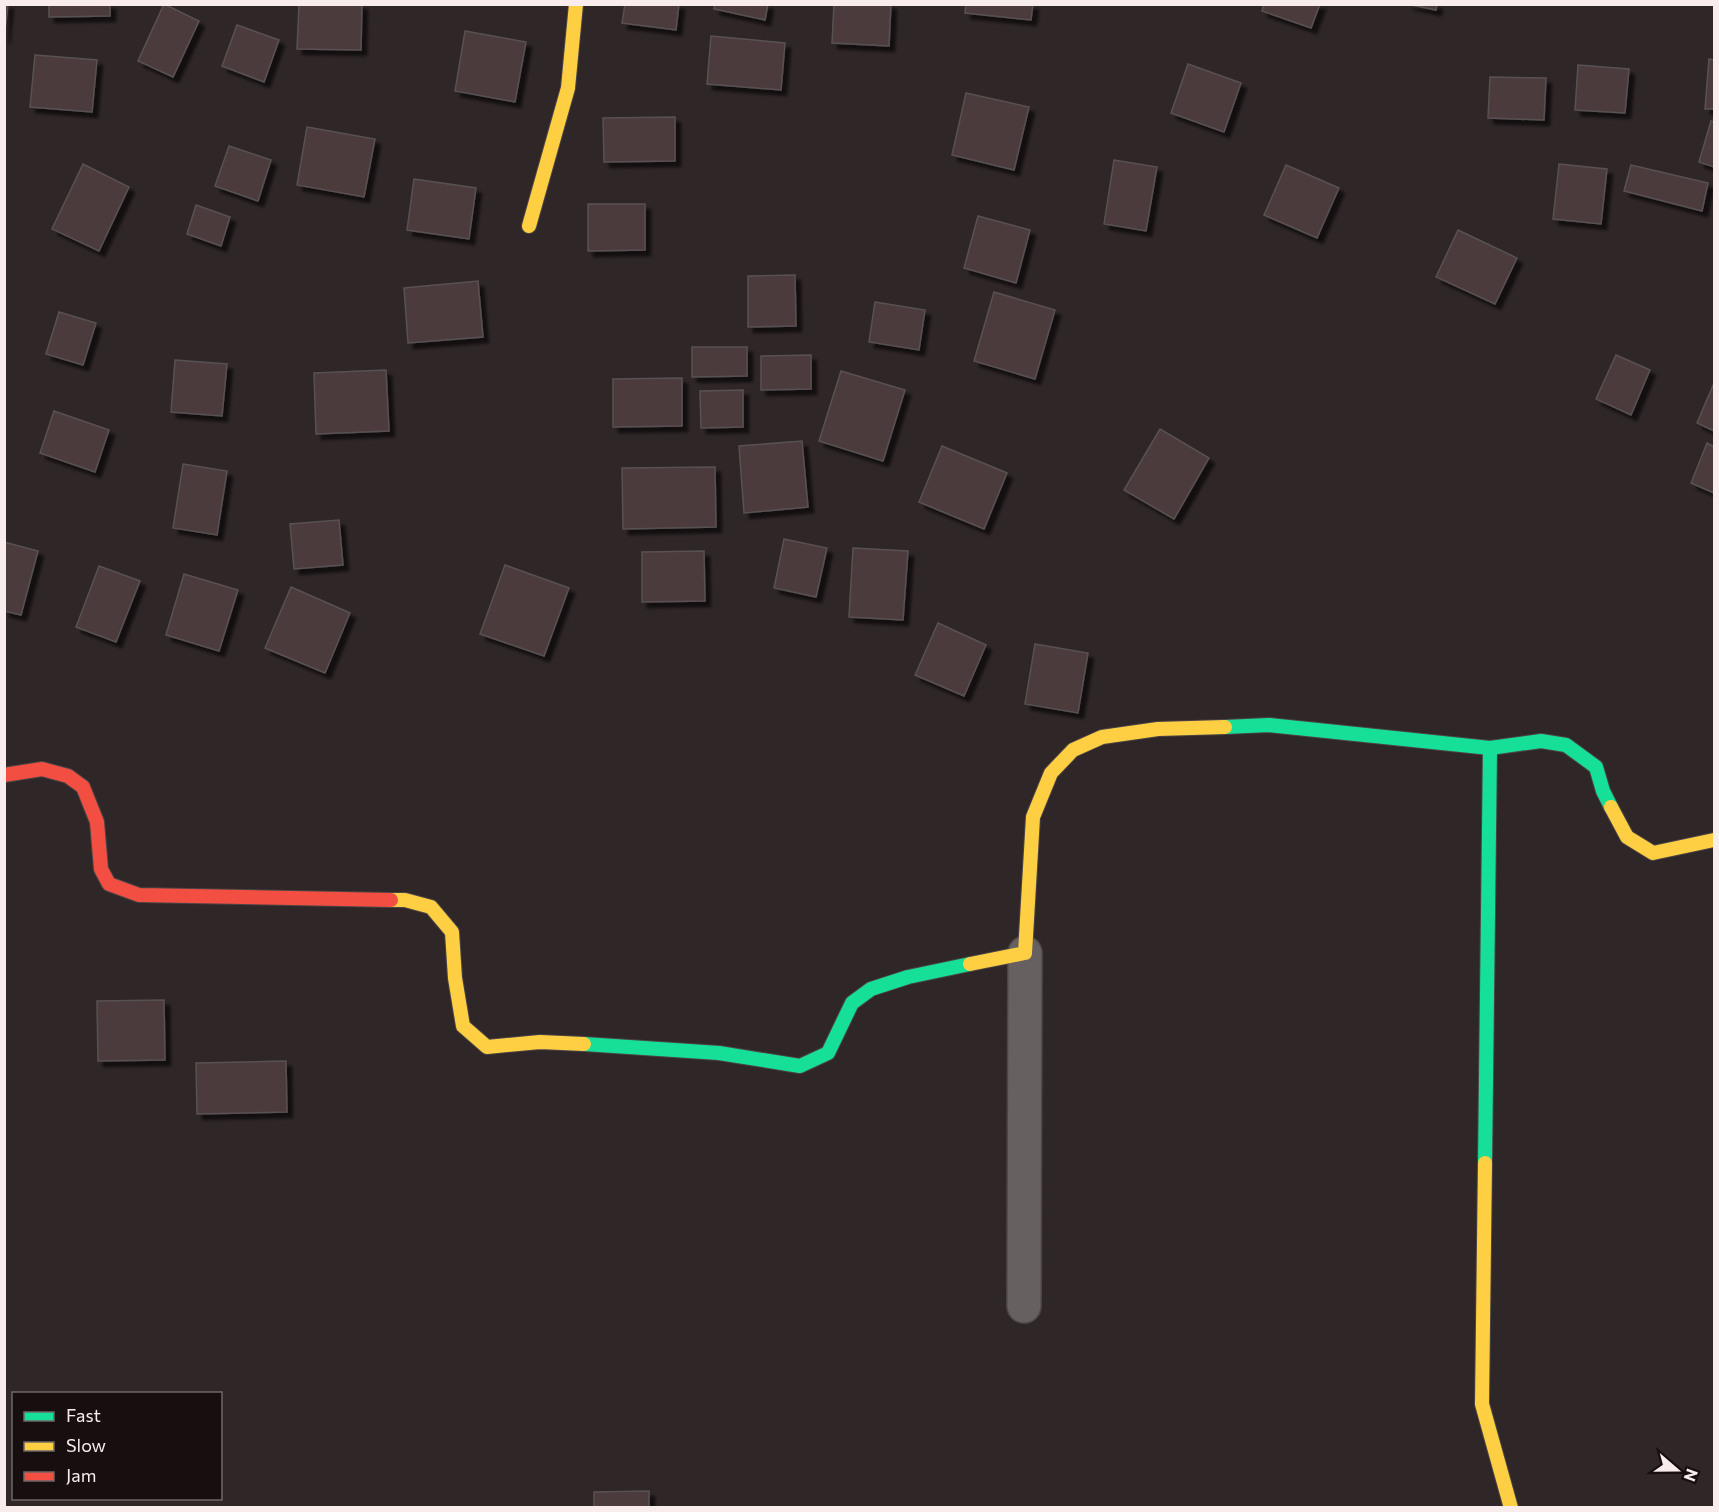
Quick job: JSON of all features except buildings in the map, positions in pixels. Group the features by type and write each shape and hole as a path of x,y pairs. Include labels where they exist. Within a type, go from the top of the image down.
{"street":[{"path":"528,226 568,88 576,4"},
{"path":"1024,1306 1024,953 1033,817 1051,773 1073,750 1102,737 1158,729 1269,725 1490,748 1541,741 1566,745 1596,767 1603,791 1627,837 1653,853 1714,840"},
{"path":"1490,748 1482,1404 1511,1508"},
{"path":"4,775 42,769 68,776 83,787 97,822 100,869 109,884 139,895 405,900 431,907 452,933 455,978 463,1026 487,1047 540,1042 620,1046 719,1053 800,1066 828,1053 852,1003 871,990 908,977 1024,953"}],"traffic: fast":[{"path":"1225,727 1269,725 1490,748 1541,741 1566,745 1596,767 1603,791 1611,807"},
{"path":"1485,1163 1490,748"},
{"path":"584,1044 719,1053 800,1066 828,1053 852,1003 871,989 908,977 970,964"}],"traffic: slow":[{"path":"529,226 568,88 576,4"},
{"path":"970,964 1025,953 1033,817 1051,773 1073,750 1102,737 1158,729 1225,727"},
{"path":"1611,807 1627,837 1653,853 1714,840"},
{"path":"391,900 405,900 431,907 452,932 455,978 463,1026 487,1047 540,1042 584,1044"},
{"path":"1485,1163 1482,1404 1511,1508"}],"traffic: jam":[{"path":"4,775 42,769 68,776 83,787 97,822 101,869 109,884 139,895 391,900"}]}
